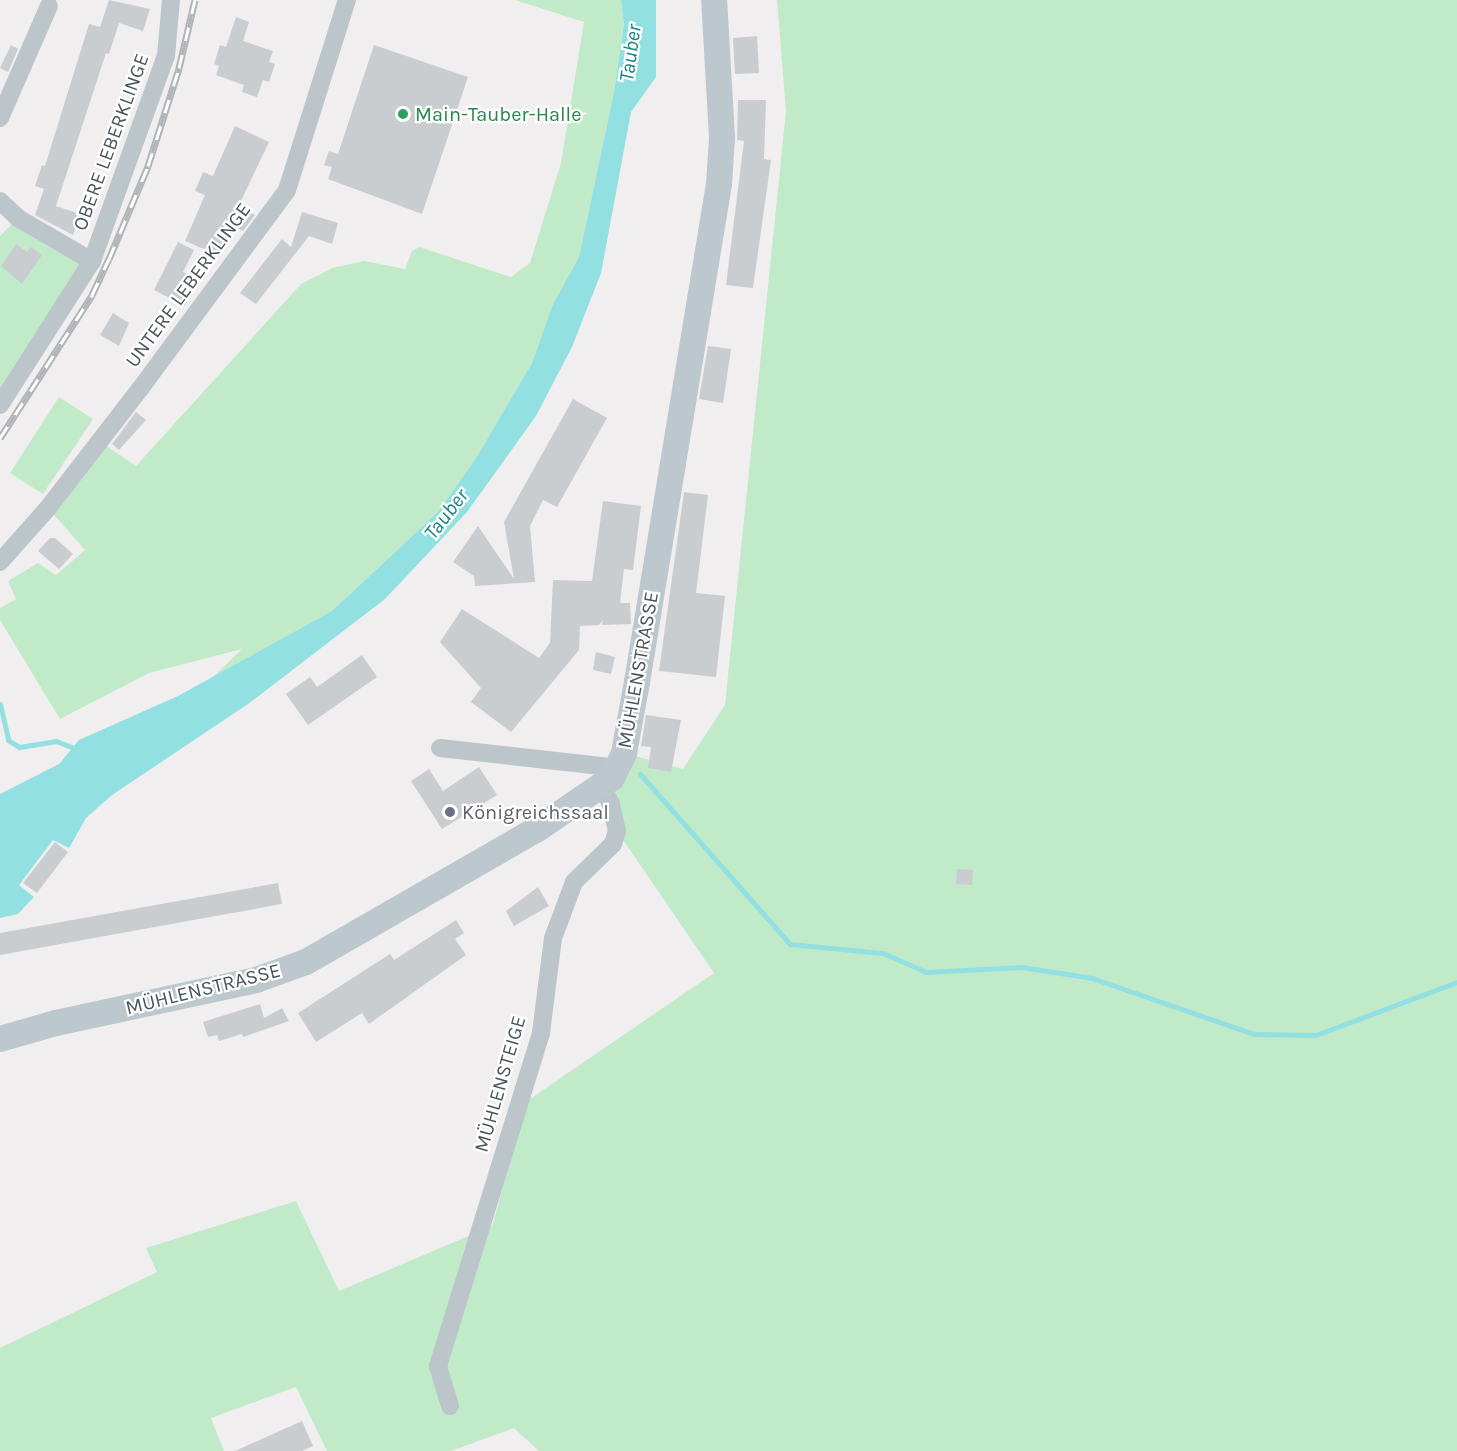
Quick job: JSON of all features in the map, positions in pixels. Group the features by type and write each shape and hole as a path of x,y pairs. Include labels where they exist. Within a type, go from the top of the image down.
{"main road":[{"name":"MÜHLENSTRASSE","path":"0,1039 56,1023 256,980 306,962 384,920 602,788 619,768 659,555 719,184 721,126 714,0"}],"street":[{"name":"UNTERE LEBERKLINGE","path":"0,562 77,470 287,190 347,0"},
{"name":"OBERE LEBERKLINGE","path":"0,405 92,261 166,56 170,2"},
{"path":"0,118 49,6"},
{"name":"OBERE LEBERKLINGE","path":"0,201 18,218 92,261"},
{"path":"440,748 619,768"},
{"name":"MÜHLENSTEIGE","path":"450,1406 438,1366 541,1033 553,938 574,882 614,844 617,831 611,804 602,788"}],"green space":[{"path":"515,0 621,0 624,24 614,92 579,257 553,304 532,363 476,458 439,511 332,611 213,677 242,649 149,673 60,719 0,620 0,608 16,599 8,581 38,563 56,575 85,550 48,508 99,441 136,466 301,284 332,268 364,261 405,269 412,251 419,247 511,277 530,263 561,163 584,22"},
{"path":"777,0 1457,0 1457,1451 539,1451 514,1428 451,1451 327,1451 296,1387 211,1418 224,1451 0,1451 0,1348 157,1272 146,1248 296,1201 339,1291 492,1226 527,1101 714,973 617,831 611,804 624,753 683,769 725,705 786,111"},
{"path":"18,218 92,261 0,399 0,236"},
{"path":"59,397 93,419 43,494 10,473"}],"water":[{"name":"Tauber","path":"621,0 656,0 656,77 631,112 601,273 572,347 536,416 467,512 385,599 248,704 112,795 86,818 69,848 53,840 19,885 34,897 18,914 0,918 0,794 59,764 79,740 178,696 332,611 439,511 476,458 532,363 553,304 579,257 614,92 624,24"}],"building":[{"path":"109,0 150,9 143,31 119,23 109,54 106,53 56,206 80,214 73,235 35,215 44,189 35,186 42,165 45,166 89,24 100,27"},
{"path":"236,17 249,22 243,41 273,51 269,62 275,64 269,82 263,80 257,97 242,92 244,85 216,75 219,66 214,64 220,45 226,47"},
{"path":"757,36 759,73 735,74 733,38"},
{"path":"11,45 18,49 8,72 0,68"},
{"name":"Main-Tauber-Halle","path":"374,45 468,77 422,214 328,179 332,167 324,165 329,151 338,154"},
{"path":"738,100 766,100 764,159 771,160 753,288 726,285 744,141 737,140"},
{"path":"235,126 269,142 238,207 255,215 243,231 231,226 218,255 185,241 205,195 195,191 203,172 213,176"},
{"path":"302,212 338,223 332,244 309,236 256,304 240,293 282,239 291,247"},
{"path":"178,242 194,250 183,272 197,279 185,306 154,290"},
{"path":"16,244 27,252 31,247 42,255 22,284 1,266"},
{"path":"113,313 129,323 119,346 100,335"},
{"path":"708,346 731,349 723,403 699,399"},
{"path":"573,399 607,418 557,507 543,500 530,526 535,582 475,586 474,576 453,562 478,526 514,579 504,522"},
{"path":"136,412 146,420 119,450 112,444"},
{"path":"684,492 708,495 696,593 725,596 716,677 659,671"},
{"path":"603,501 641,506 633,570 624,569 620,603 630,603 631,624 602,625 603,620 599,625 580,626 579,650 511,732 471,702 481,688 440,642 462,609 539,658 550,643 553,580 592,581"},
{"path":"50,538 55,538 73,554 59,569 38,551"},
{"path":"596,652 615,657 611,674 593,670"},
{"path":"362,655 377,677 308,725 286,694 310,677 317,687"},
{"path":"646,715 681,720 671,772 648,768 651,747 641,746"},
{"name":"Königreichssaal","path":"479,767 497,795 442,829 411,781 429,769 443,791"},
{"path":"55,842 68,852 37,893 23,883"},
{"path":"957,869 973,870 972,885 956,884"},
{"path":"278,883 282,904 0,955 0,933"},
{"path":"538,887 549,906 514,926 506,911"},
{"path":"456,920 464,933 455,939 466,955 369,1024 362,1013 316,1042 298,1013 390,954 394,960"},
{"path":"260,1004 264,1018 282,1008 289,1021 243,1037 242,1034 219,1041 217,1035 208,1037 203,1022"},
{"path":"302,1421 313,1446 302,1451 235,1451"}],"waterway":[{"path":"0,704 8,740 19,747 56,741 79,750"},
{"path":"640,774 790,944 883,953 926,972 1022,967 1092,978 1254,1034 1316,1035 1457,982"}],"railway":[{"path":"0,438 92,295 109,259 148,166 179,68 195,0"}],"place":[{"name":"Main-Tauber-Halle","path":"403,114"},
{"name":"Königreichssaal","path":"450,812"}]}
